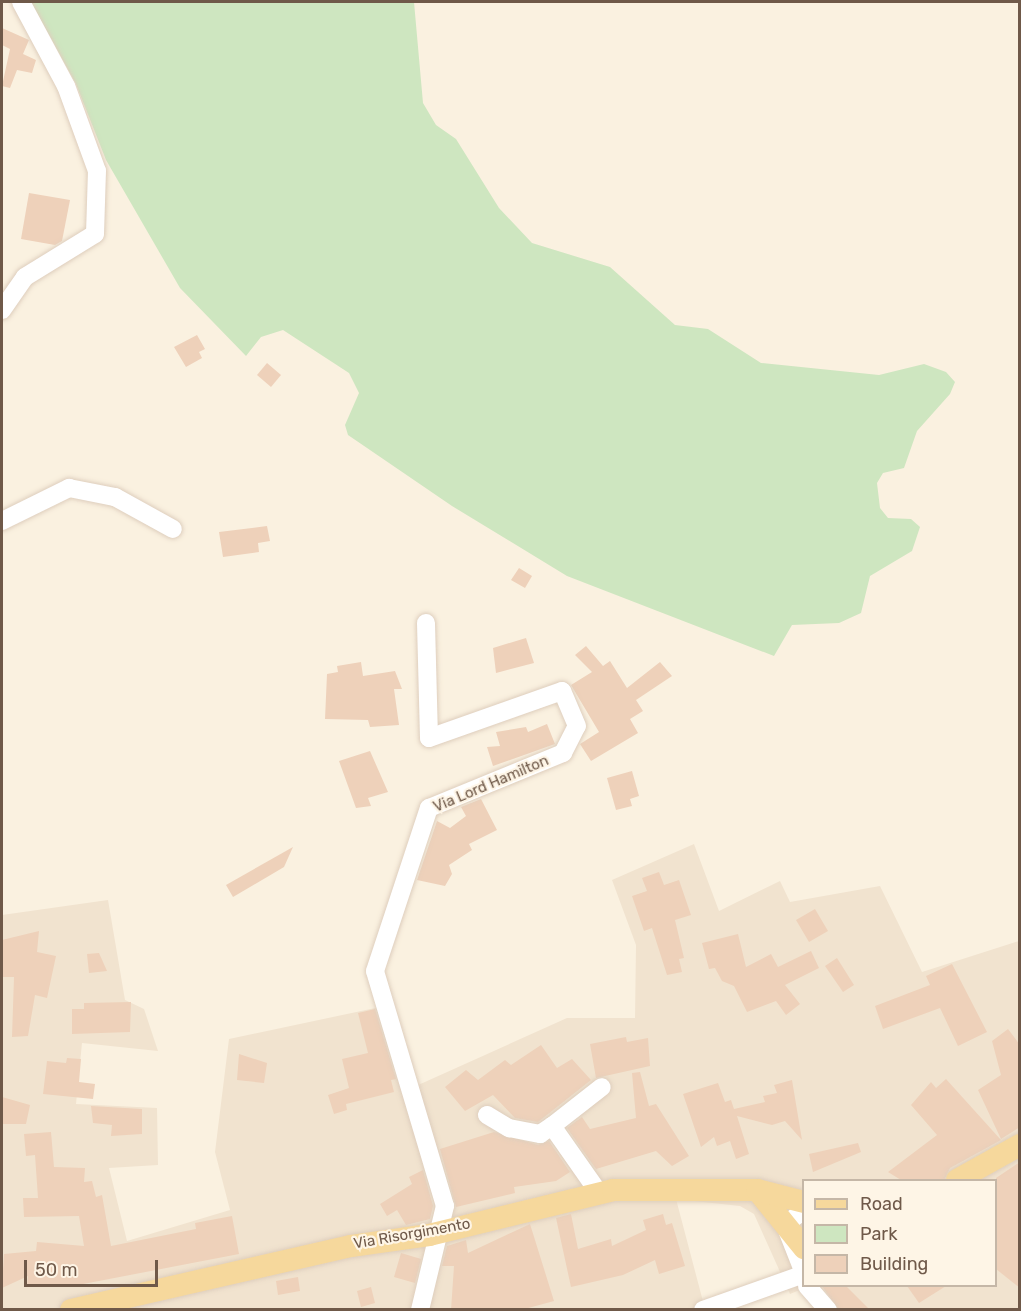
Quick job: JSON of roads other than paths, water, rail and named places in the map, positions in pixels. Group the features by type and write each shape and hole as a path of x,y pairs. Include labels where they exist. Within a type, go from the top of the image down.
{"main road":[{"path":"959,1179 1020,1145"},
{"name":"Via Risorgimento","path":"71,1310 351,1245 437,1233 598,1192 757,1190 802,1201"},
{"path":"757,1190 802,1246"}],"street":[{"path":"2,310 24,277 95,234 97,171 66,86 21,2"},
{"path":"2,521 69,488 115,497 173,529"},
{"name":"Via Lord Hamilton","path":"426,623 429,738 562,691 577,726 563,753 429,808 375,971 445,1206 437,1233"},
{"path":"487,1115 509,1128 540,1134 602,1088"},
{"path":"552,1126 598,1192"},
{"path":"802,1212 785,1225 802,1268"},
{"path":"420,1310 437,1233"},
{"path":"703,1310 748,1303 802,1274"},
{"path":"808,1287 828,1310"}]}
